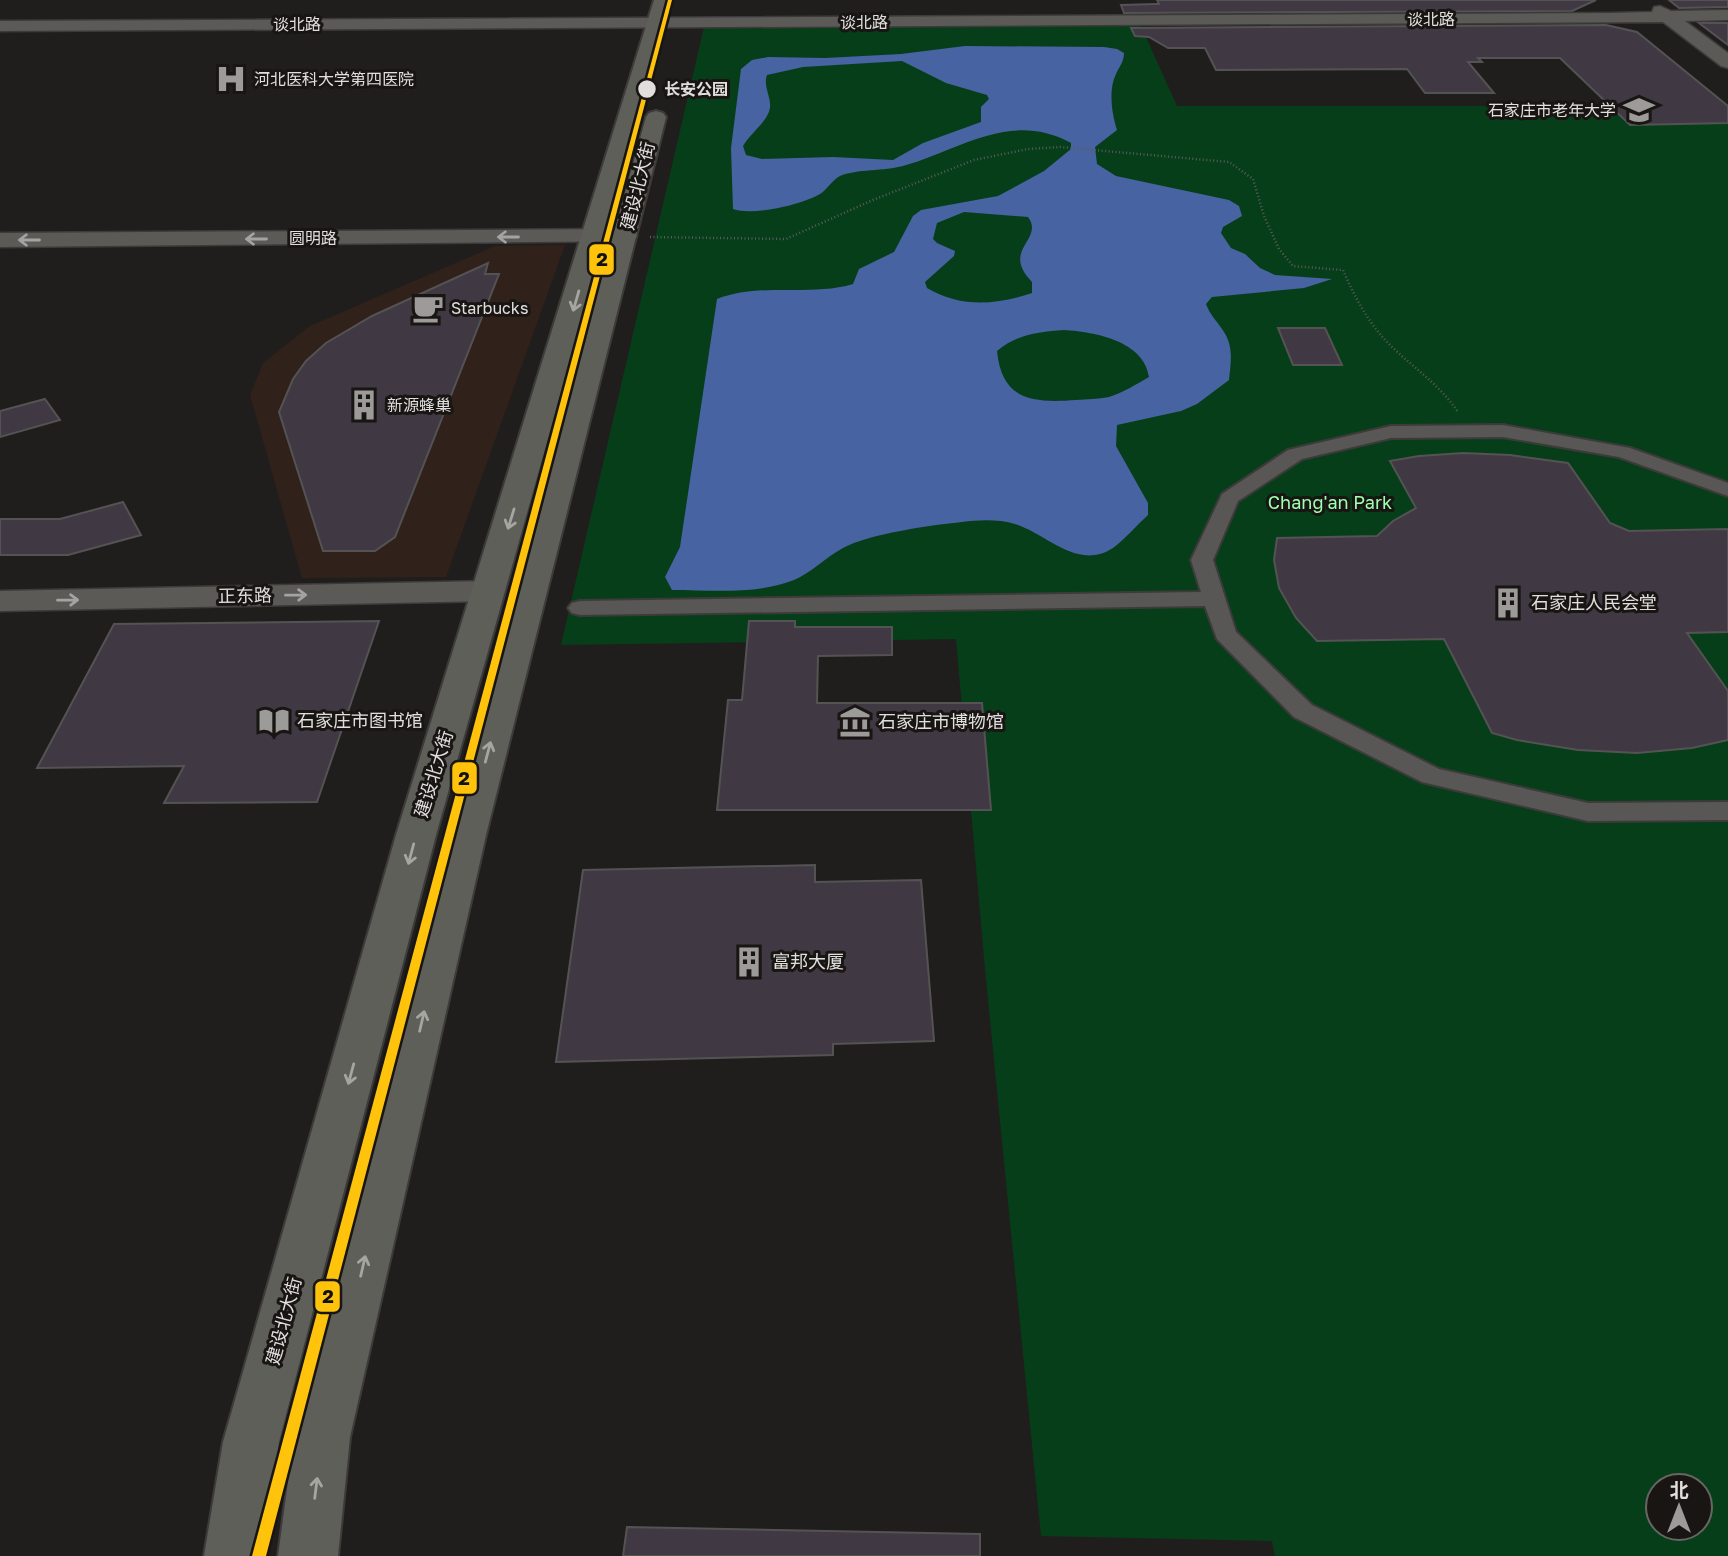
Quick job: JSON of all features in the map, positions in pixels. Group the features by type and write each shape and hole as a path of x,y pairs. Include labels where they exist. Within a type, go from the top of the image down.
{"main road":[{"name":"建设北大街","path":"308,1556 322,1437 610,236 671,11"},
{"name":"建设北大街","path":"234,1556 251,1441 416,835 489,591 610,236"}],"street":[{"path":"1645,0 1728,62"},
{"name":"谈北路","path":"0,26 671,11 1728,15"},
{"name":"圆明路","path":"0,240 610,236"},
{"path":"1728,490 1623,452 1503,431 1391,432 1295,454 1229,498 1202,560 1225,634 1303,711 1431,776 1588,812 1728,811"},
{"name":"正东路","path":"0,601 489,591"},
{"path":"580,608 1214,599"}],"path":[{"path":"610,236 786,239 873,200 974,160 1028,149 1060,147 1229,162 1253,180 1264,216 1279,249 1293,266 1343,270 1352,293 1381,337 1437,384 1452,402 1469,431"}],"shaded area":[{"name":"新源蜂巢","path":"565,245 446,577 302,578 250,395 263,363 310,326 495,246"}],"green space":[{"name":"Chang'an Park","path":"1141,26 1177,106 1728,106 1728,1556 1275,1556 1272,1541 1041,1536 985,969 956,639 561,645 704,27"}],"water":[{"path":"965,46 1117,49 1124,53 1111,95 1117,130 1095,147 1097,164 1116,176 1229,200 1239,206 1242,216 1223,227 1221,233 1231,248 1245,254 1260,268 1275,275 1332,279 1304,288 1212,297 1206,304 1228,341 1231,353 1229,380 1197,404 1181,411 1117,425 1116,446 1148,503 1148,515 1113,548 1100,554 1075,553 1009,522 968,521 868,538 837,552 800,577 779,585 733,591 672,590 665,577 680,547 717,299 751,291 836,288 853,284 859,269 894,252 913,216 921,210 998,196 1044,171 1071,149 1071,143 1049,134 1027,130 1006,132 986,136 903,166 840,176 820,194 789,205 752,211 733,209 731,148 741,69 752,60 768,57 825,58 901,54","holes":["902,61 946,83 987,95 989,99 981,107 981,122 923,143 893,160 833,157 762,159 746,155 743,146 770,109 767,75 803,67","964,212 1028,217 1032,225 1031,232 1020,261 1023,271 1032,282 1032,293 992,302 965,302 927,288 925,282 954,256 955,251 933,239 937,223","1064,330 1090,333 1116,341 1138,355 1149,377 1105,398 1046,401 1022,395 1005,380 997,351 1020,337"]}],"building":[{"path":"1157,0 1596,0 1572,11 1124,13 1121,5 1159,4"},
{"path":"1669,0 1728,0 1728,7 1679,8"},
{"path":"1699,23 1728,23 1728,45"},
{"path":"1606,25 1637,32 1728,106 1728,123 1630,125 1560,58 1478,58 1482,62 1468,62 1494,93 1425,93 1407,69 1216,70 1205,48 1168,48 1149,37 1135,36 1131,28"},
{"name":"新源蜂巢","path":"488,263 485,274 499,274 395,537 375,551 323,551 279,412 293,379 306,361 326,343 372,316"},
{"path":"1278,328 1325,328 1342,365 1293,365"},
{"path":"45,399 60,420 0,437 0,411"},
{"name":"石家庄人民会堂","path":"1463,453 1510,455 1568,463 1610,523 1629,531 1728,529 1728,632 1687,633 1728,691 1728,740 1692,748 1637,753 1578,750 1517,740 1492,733 1444,639 1317,641 1296,618 1279,588 1274,560 1277,538 1377,536 1393,521 1416,508 1390,461"},
{"path":"123,502 141,535 68,555 0,555 0,519 60,519"},
{"name":"石家庄市图书馆","path":"379,621 317,802 164,803 184,766 37,768 114,624"},
{"name":"石家庄市博物馆","path":"749,621 795,621 795,627 892,627 892,655 818,656 817,703 982,703 991,810 717,810 728,700 742,700"},
{"name":"富邦大厦","path":"815,865 815,882 921,880 934,1041 833,1044 833,1055 556,1062 583,870"},
{"path":"627,1527 980,1534 980,1556 623,1556"}],"transit line":[{"name":"2","path":"259,1556 670,0"}],"place":[{"name":"河北医科大学第四医院","path":"231,79"},
{"name":"长安公园","path":"647,89"},
{"name":"石家庄市老年大学","path":"1639,110"},
{"name":"Starbucks","path":"428,308"},
{"name":"新源蜂巢","path":"364,405"},
{"name":"石家庄人民会堂","path":"1508,603"},
{"name":"石家庄市图书馆","path":"274,721"},
{"name":"石家庄市博物馆","path":"855,722"},
{"name":"富邦大厦","path":"749,962"}]}
